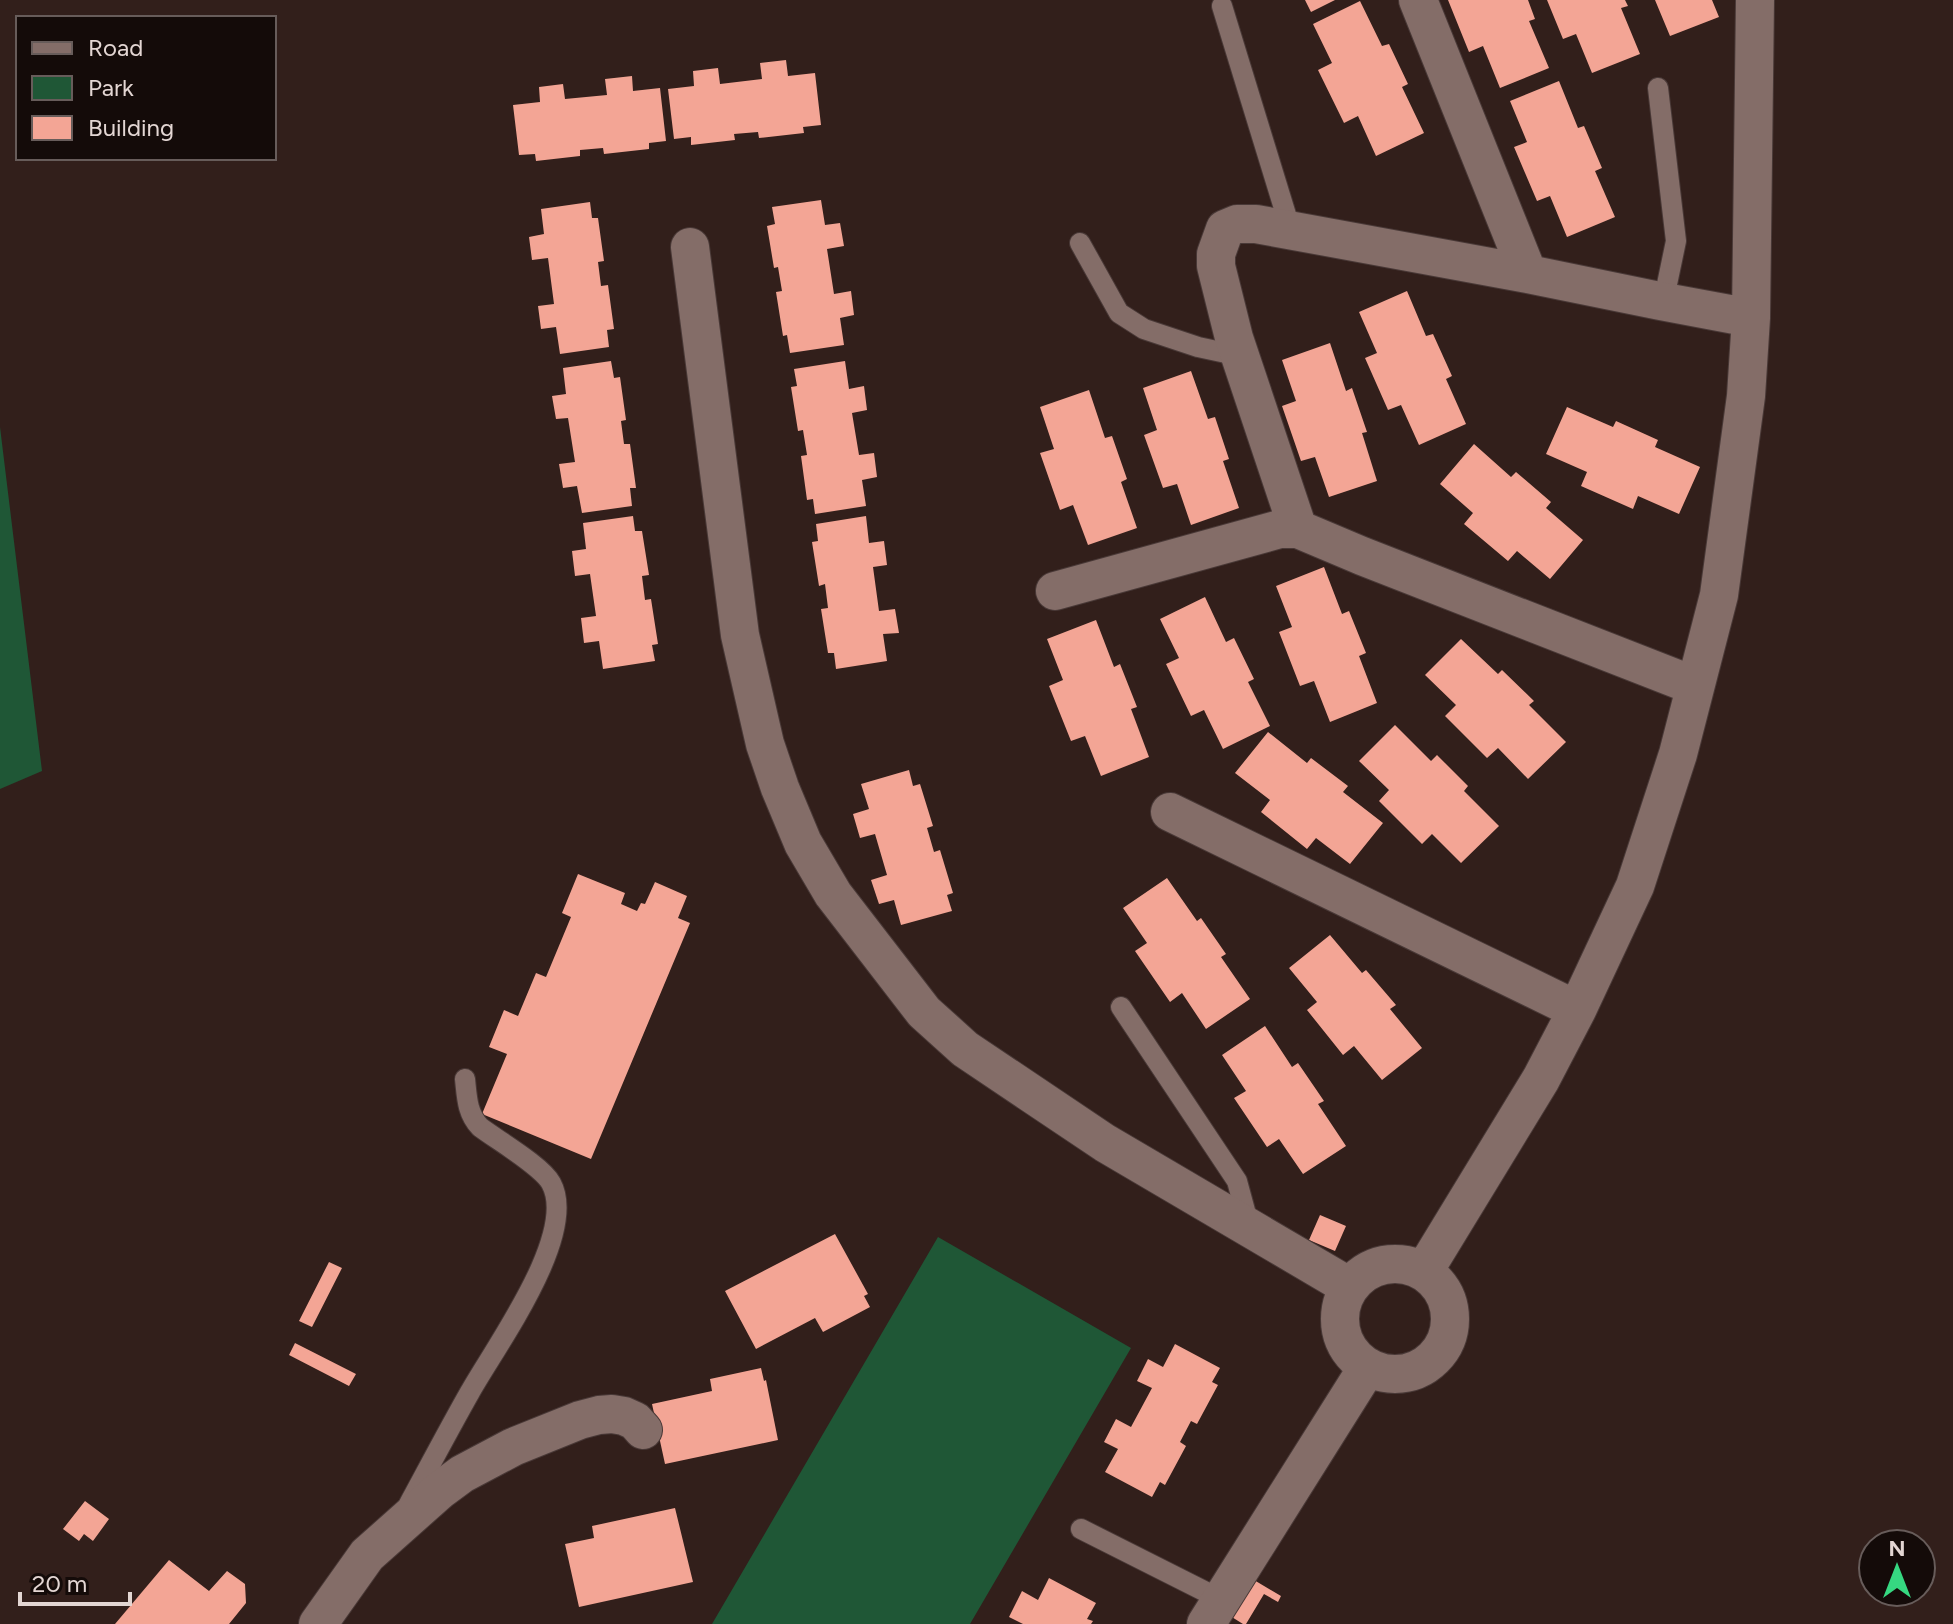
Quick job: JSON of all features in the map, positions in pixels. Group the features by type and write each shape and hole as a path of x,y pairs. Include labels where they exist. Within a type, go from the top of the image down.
{"street":[{"path":"1418,0 1528,274"},
{"path":"1424,1271 1541,1079 1577,1010 1635,886 1678,754 1719,595 1746,396 1751,318 1755,0"},
{"path":"1298,529 1234,338 1216,266 1216,254 1225,229 1237,224 1256,224 1751,318"},
{"path":"690,247 740,635 765,744 780,788 803,843 833,894 924,1012 965,1049 1105,1143 1350,1287"},
{"path":"1055,591 1280,529 1298,529 1695,686"},
{"path":"1170,812 1577,1010"},
{"path":"1408,1265 1424,1271 1438,1283 1448,1301 1451,1319 1448,1338 1438,1355 1423,1368 1405,1374 1385,1374 1367,1368 1343,1340 1340,1322 1342,1303 1350,1287 1376,1267 1408,1265"},
{"path":"1213,1616 1367,1368"},
{"path":"318,1624 367,1555 450,1482 513,1447 580,1420 612,1414 635,1421 643,1430"}],"lane":[{"path":"1222,6 1291,231"},
{"path":"1658,88 1676,241 1666,289 1660,301"},
{"path":"1080,243 1119,313 1144,329 1198,347 1240,356"},
{"path":"1121,1007 1237,1181 1250,1229"},
{"path":"394,1532 471,1390 535,1281 557,1220 557,1199 543,1173 473,1120 465,1079"},
{"path":"1081,1529 1213,1616"}],"green space":[{"path":"0,427 42,771 0,789"},
{"path":"938,1237 1131,1348 970,1624 712,1624"}],"building":[{"path":"1305,0 1335,0 1311,12"},
{"path":"1448,0 1528,0 1535,19 1529,21 1549,68 1500,88 1483,46 1469,52"},
{"path":"1547,0 1625,0 1628,6 1621,8 1640,54 1592,73 1576,34 1563,39"},
{"path":"1655,0 1712,0 1719,17 1670,36"},
{"path":"1360,1 1382,46 1389,44 1408,84 1402,87 1424,133 1376,156 1358,116 1344,123 1318,70 1332,63 1313,24"},
{"path":"786,60 788,76 815,73 821,125 803,127 804,133 759,138 758,132 734,134 735,140 691,145 691,137 674,139 668,89 694,86 693,71 718,68 720,84 762,79 760,63"},
{"path":"632,76 633,91 660,88 666,141 649,143 649,149 604,154 603,148 580,150 580,156 536,161 535,154 519,155 513,105 540,102 539,87 563,84 565,99 607,95 605,79"},
{"path":"1559,81 1578,128 1584,126 1602,168 1595,171 1615,217 1567,237 1550,196 1537,201 1514,147 1527,142 1510,101"},
{"path":"821,200 825,225 840,223 844,246 827,249 834,294 851,291 854,315 840,318 844,345 790,353 787,335 783,336 776,292 782,291 778,267 774,268 767,226 775,224 772,207"},
{"path":"590,202 592,218 598,218 604,261 598,262 601,286 608,285 614,329 607,330 609,347 560,354 556,327 541,329 538,306 554,304 548,258 532,260 529,237 544,234 541,209"},
{"path":"1407,291 1426,336 1433,334 1452,376 1446,379 1466,424 1419,445 1401,405 1388,410 1365,358 1377,353 1359,312"},
{"path":"1330,343 1346,391 1352,388 1367,432 1362,433 1377,481 1329,497 1315,457 1301,461 1282,406 1296,401 1282,360"},
{"path":"611,361 614,378 620,377 626,420 621,421 624,444 630,444 636,488 630,488 632,506 582,513 577,486 563,488 559,464 575,462 568,418 556,419 552,396 566,394 563,368"},
{"path":"845,361 849,389 864,386 867,410 852,413 859,455 874,453 877,477 862,480 866,506 815,514 813,499 807,500 801,456 807,455 803,430 798,431 791,387 797,386 794,369"},
{"path":"1191,371 1208,419 1215,417 1229,459 1223,461 1239,508 1191,525 1177,484 1163,488 1144,435 1157,430 1143,388"},
{"path":"1089,390 1105,438 1112,436 1127,479 1121,482 1137,528 1088,545 1073,505 1060,510 1040,453 1054,449 1040,407"},
{"path":"1567,407 1613,427 1616,421 1658,440 1655,447 1700,467 1679,514 1638,496 1633,509 1581,486 1587,472 1546,454"},
{"path":"1474,444 1511,477 1516,472 1551,502 1546,508 1583,540 1550,579 1517,551 1508,561 1464,524 1473,513 1440,484"},
{"path":"633,516 635,531 642,531 649,575 642,576 645,600 651,599 658,644 652,645 655,661 603,669 599,641 584,643 581,618 596,616 590,574 575,576 572,551 586,549 583,523"},
{"path":"866,516 869,543 884,541 887,565 873,567 879,611 895,609 899,633 883,634 887,661 836,669 834,653 828,653 821,609 828,608 825,584 819,586 812,542 818,541 816,524"},
{"path":"1324,567 1342,614 1349,611 1366,653 1359,656 1377,703 1330,722 1314,681 1300,686 1279,632 1292,627 1276,586"},
{"path":"1205,597 1226,642 1234,638 1254,679 1248,682 1270,726 1223,749 1204,710 1191,716 1166,664 1179,658 1160,619"},
{"path":"1096,620 1114,667 1120,664 1137,707 1131,709 1149,757 1101,776 1085,736 1071,741 1049,686 1063,680 1047,639"},
{"path":"1461,639 1498,674 1502,670 1534,701 1529,705 1566,742 1528,779 1498,748 1487,758 1445,716 1456,705 1425,675"},
{"path":"1395,725 1431,761 1437,755 1468,786 1464,791 1499,826 1461,863 1432,834 1422,844 1379,801 1389,790 1359,761"},
{"path":"1268,732 1307,763 1311,758 1348,786 1343,792 1383,823 1350,864 1316,838 1307,849 1261,812 1270,800 1235,773"},
{"path":"909,770 913,786 920,784 933,826 927,828 934,852 940,850 953,893 947,895 952,911 901,925 894,900 879,904 871,880 887,875 875,834 860,838 853,814 869,809 861,784"},
{"path":"578,874 625,893 621,904 637,911 641,903 645,904 655,882 687,896 678,918 690,923 591,1159 482,1114 507,1054 489,1047 504,1010 518,1016 536,973 546,977 571,917 562,913"},
{"path":"1167,878 1197,921 1201,918 1226,954 1221,957 1250,999 1206,1029 1182,993 1170,1002 1135,951 1147,943 1123,908"},
{"path":"1330,935 1362,973 1366,970 1396,1005 1390,1009 1422,1048 1382,1080 1354,1046 1343,1055 1307,1010 1317,1002 1289,968"},
{"path":"1265,1026 1292,1067 1298,1063 1324,1101 1318,1104 1346,1146 1303,1174 1279,1139 1267,1147 1234,1098 1246,1091 1222,1055"},
{"path":"1320,1215 1346,1226 1335,1251 1309,1240"},
{"path":"835,1234 868,1294 864,1296 870,1307 823,1332 815,1318 756,1349 725,1291"},
{"path":"329,1262 342,1268 312,1327 299,1321"},
{"path":"295,1343 356,1374 349,1386 289,1355"},
{"path":"1175,1344 1220,1368 1212,1382 1218,1385 1197,1424 1191,1421 1180,1442 1186,1446 1165,1485 1160,1482 1152,1497 1105,1472 1118,1449 1104,1442 1116,1419 1131,1427 1152,1388 1137,1381 1148,1359 1163,1367"},
{"path":"761,1368 778,1440 665,1464 652,1404 712,1391 710,1379"},
{"path":"85,1501 109,1519 93,1541 84,1534 79,1541 63,1529"},
{"path":"675,1508 693,1582 579,1607 565,1544 594,1538 592,1526"},
{"path":"169,1560 209,1591 227,1571 245,1584 246,1603 229,1624 115,1624"},
{"path":"1249,1577 1281,1596 1278,1602 1264,1594 1246,1624 1243,1624 1227,1614"},
{"path":"1049,1578 1096,1603 1087,1619 1093,1621 1091,1624 1023,1624 1009,1617 1022,1591 1038,1600"}]}
